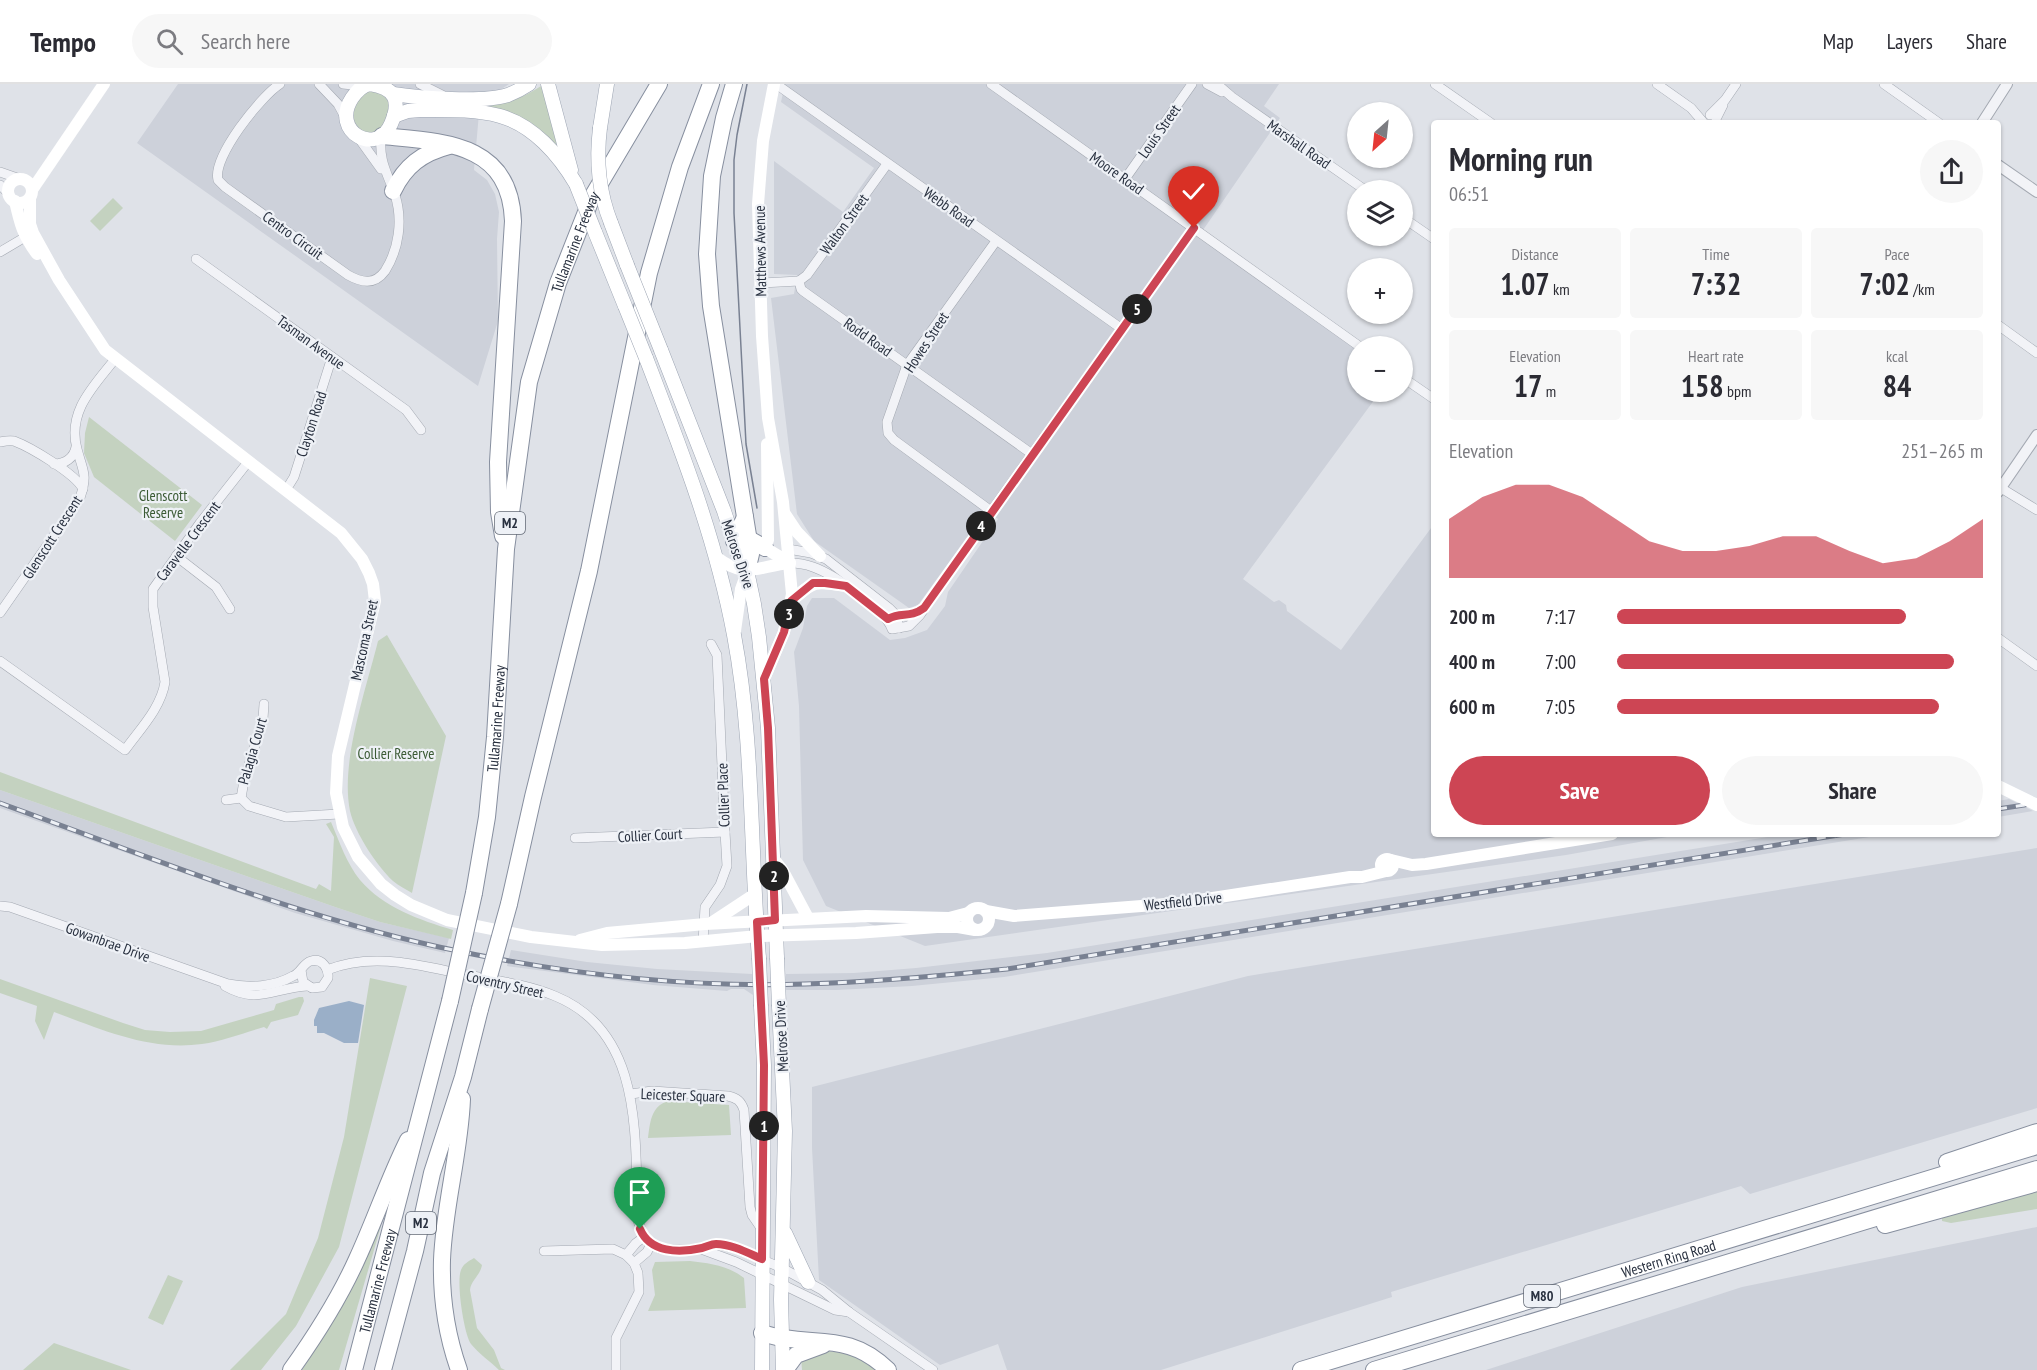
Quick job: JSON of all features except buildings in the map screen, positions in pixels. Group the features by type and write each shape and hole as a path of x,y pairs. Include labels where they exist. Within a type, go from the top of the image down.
{"highway":[{"name":"Tullamarine Freeway","path":"354,1370 411,1159 474,893 487,817 495,737 506,549 529,382 558,283 592,197 659,84"},
{"name":"Tullamarine Freeway","path":"383,1370 415,1251 432,1173 463,1077 509,904 589,571 649,273 680,167 711,84"},
{"path":"734,84 712,176 707,254 711,306 746,516 739,533 751,557 747,571"},
{"path":"382,136 455,145 476,154 493,168 505,183 513,207 498,462 499,512 506,549"},
{"path":"393,191 400,178 419,157 431,150 455,145"},
{"path":"741,540 765,548"},
{"path":"459,1370 447,1321 442,1260 461,1128 463,1077"},
{"path":"291,1370 320,1330 339,1296 357,1260 420,1114"},
{"path":"1783,1223 1958,1158 2037,1132"},
{"name":"Western Ring Road","path":"1301,1370 2037,1146"},
{"name":"Western Ring Road","path":"1374,1370 2037,1169"},
{"path":"1737,1260 1915,1218 2037,1183"},
{"path":"762,1333 781,1339 832,1342 859,1348 888,1370"},
{"path":"784,1370 796,1355 832,1342"}],"main road":[{"path":"48,164 11,184 12,198 23,202 31,194 48,164 104,84"},
{"path":"394,90 394,116 389,129 382,136 370,139 358,137 351,131 347,122 349,102 365,85 378,86 394,90 423,98 452,98 499,97 529,84"},
{"name":"Melrose Drive","path":"548,84 576,184 684,456 712,541 734,636 744,704 764,1065 762,1370"},
{"name":"Melrose Drive","path":"607,84 600,128 600,178 605,208 661,350 741,540"},
{"name":"Matthews Avenue","path":"765,548 768,540 766,469 768,418 759,193 763,141 775,84"},
{"path":"394,116 420,110 500,116 518,124 540,140 567,168 576,184"},
{"path":"22,179 30,183 31,194"},
{"name":"Mascoma Street","path":"29,235 31,194"},
{"name":"Mascoma Street","path":"12,198 20,226 29,235 98,341 115,359 326,520 352,545 369,573 374,592 372,616 338,756 336,793 339,814 354,849 368,870 395,895 411,905 447,920 531,937 591,945 622,946 776,936"},
{"name":"Matthews Avenue","path":"764,679 784,632 791,601 785,513 768,418"},
{"path":"785,513 797,532 820,556"},
{"path":"712,541 723,545 741,540"},
{"path":"765,548 790,563"},
{"path":"734,636 741,590 754,558 765,548 788,549"},
{"path":"716,557 734,569 747,571 790,563"},
{"name":"Melrose Drive","path":"747,571 764,679 774,858 785,1131 781,1339 784,1370"},
{"path":"791,601 813,583 846,586"},
{"path":"2001,787 2037,805"},
{"name":"Westfield Drive","path":"986,911 1014,916 1180,903 1362,877 1388,865 1409,870 1426,864 1593,837"},
{"path":"774,858 808,918"},
{"path":"708,924 755,894"},
{"path":"775,920 866,916 949,918 978,908 986,911 989,922 979,930 967,923 968,913"},
{"name":"Westfield Drive","path":"776,936 846,934 937,927 979,930 1014,916"},
{"name":"Mascoma Street","path":"573,942 607,933 775,920"},
{"path":"782,1228 808,1282"}],"street":[{"name":"Centro Circuit","path":"280,84 260,102 229,146 217,171 218,178 221,184 348,275 366,282 376,280 381,276 395,250 399,225 398,205 380,155 382,136"},
{"path":"319,84 338,104 347,122"},
{"path":"343,84 365,85"},
{"path":"420,84 452,98"},
{"name":"Webb Road","path":"775,84 1122,329"},
{"name":"Moore Road","path":"991,84 1347,337"},
{"name":"Louis Street","path":"1125,179 1192,84"},
{"name":"Marshall Road","path":"1207,84 1232,98 1351,180"},
{"name":"Marshall Road","path":"1217,84 1232,98"},
{"path":"1435,84 1487,120"},
{"path":"1657,84 1712,120 1736,84"},
{"path":"1884,84 1935,120"},
{"path":"1983,120 2007,84"},
{"name":"Centro Circuit","path":"358,137 386,176"},
{"name":"Walton Street","path":"800,281 807,275 887,164"},
{"path":"2001,167 2037,192"},
{"path":"0,172 22,179"},
{"path":"0,185 12,198"},
{"path":"1413,225 1431,237"},
{"path":"788,549 820,556 873,594 892,617 896,628 910,625 920,615 991,511 1194,228"},
{"path":"0,252 29,235"},
{"name":"Howes Street","path":"991,511 894,440 888,433 887,422 908,365 996,241"},
{"name":"Tasman Avenue","path":"196,259 406,410 421,430"},
{"path":"761,283 800,281"},
{"name":"Rodd Road","path":"800,281 803,291 1032,454"},
{"path":"2001,328 2037,353"},
{"name":"Clayton Road","path":"286,490 294,477 332,357"},
{"name":"Glenscott Crescent","path":"0,613 72,511 83,489 84,469 76,446 77,422 81,404 115,359"},
{"path":"1413,385 1431,397"},
{"path":"2037,435 2001,486 2037,510"},
{"path":"0,442 14,441 74,476 83,489"},
{"path":"54,464 69,459 75,452 76,446"},
{"name":"Caravelle Crescent","path":"0,661 125,750 157,706 165,682 152,597 153,589 248,462"},
{"path":"176,556 216,587 230,609"},
{"path":"790,563 817,568 892,617 909,616 924,608"},
{"path":"2001,640 2037,666"},
{"name":"Collier Place","path":"703,942 708,924 706,903 725,876 727,859 717,653 711,644"},
{"name":"Palagia Court","path":"241,798 263,719 264,704"},
{"name":"Palagia Court","path":"241,798 249,806 286,817 339,814"},
{"name":"Palagia Court","path":"226,800 241,798"},
{"name":"Collier Court","path":"575,838 724,832"},
{"name":"Gowanbrae Drive","path":"0,906 10,907 234,985 266,985 291,977 302,970"},
{"name":"Coventry Street","path":"327,970 346,964 386,960 519,986 555,996 580,1012 608,1040 622,1066 631,1094 638,1221 648,1241"},
{"path":"314,961 321,962 327,970 328,978 324,985 314,989 307,986 301,979 302,970 305,964 314,961"},
{"name":"Gowanbrae Drive","path":"215,980 237,993 249,996 261,996 288,988 307,986"},
{"name":"Leicester Square","path":"631,1094 667,1091 736,1098 742,1102 750,1207 752,1215 763,1231"},
{"path":"634,1263 647,1252 648,1241"},
{"path":"626,1255 636,1243 648,1241 665,1250 700,1249 715,1244 724,1245 762,1259 808,1282 835,1299 849,1312 933,1370"},
{"path":"544,1251 616,1249 634,1263 638,1273 639,1292 617,1332 616,1370"},
{"path":"700,1249 736,1262 835,1310 849,1312"}],"shaded area":[{"path":"178,84 509,84 500,90 482,93 479,113 474,170 487,180 495,194 499,212 498,321 478,386 137,143"},
{"path":"785,84 1279,84 1264,106 1280,118 1201,233 1347,338 1347,402 1373,402 1243,579 1274,602 1279,600 1286,605 1287,611 1341,650 1431,528 1431,837 1667,837 1566,855 925,946 826,906 803,860 799,706 794,652 803,628 807,606 812,598 834,598 890,640 905,638 927,630 945,606 948,592 998,519 986,511 918,605 909,608 814,541 797,514 771,298 794,294 797,275 774,274 774,161 843,212 874,168 781,102"},
{"path":"0,790 380,922 449,938 445,953 393,941 295,913 0,808"},
{"path":"2009,799 2033,811 2001,816 2001,800"},
{"path":"1767,837 1869,837 1004,977 912,986 786,990 786,974 854,973 1047,953"},
{"path":"2037,848 2037,1108 1750,1194 1741,1186 1391,1292 1392,1297 1161,1370 1007,1370 998,1344 940,1365 819,1280 812,1148 812,1087 1248,976"},
{"path":"511,950 587,962 657,969 752,974 753,995 744,989 727,991 653,985 507,966"},
{"path":"2037,1227 2037,1370 1486,1370 1742,1287"}],"green space":[{"path":"541,86 559,149 473,103 492,104 509,101"},
{"path":"370,91 381,93 387,99 389,107 384,124 377,131 370,133 361,130 354,120 354,114 357,103"},
{"path":"113,198 123,208 100,231 90,221"},
{"name":"Glenscott Reserve","path":"89,417 202,505 175,541 94,477 84,453"},
{"name":"Collier Reserve","path":"387,635 446,736 412,893 393,881 367,849 350,811 348,792 351,749 361,703 378,641"},
{"path":"0,772 316,889 319,884 331,891 334,837 326,824 331,822 351,867 370,890 403,912 453,930 451,939 380,922 0,790"},
{"path":"370,978 407,986 339,1247 296,1326 261,1370 230,1370 286,1314 318,1238 344,1137"},
{"path":"0,979 145,1030 170,1032 201,1031 274,1010 276,1004 299,997 303,997 304,1001 298,1015 271,1022 267,1029 264,1027 202,1044 145,1042 108,1032 54,1012 44,1040 35,1021 37,1006 0,993"},
{"path":"668,1101 729,1105 731,1135 648,1138 655,1111 662,1103"},
{"path":"2037,1191 2037,1209 1951,1223 1942,1221 1942,1218 1946,1216"},
{"path":"379,1225 381,1226 339,1370 302,1370 333,1320"},
{"path":"474,1258 482,1265 470,1290 477,1328 494,1350 501,1368 505,1370 499,1370 474,1348 468,1338 460,1296 460,1276 463,1266"},
{"path":"690,1261 725,1268 744,1278 746,1308 648,1311 655,1295 652,1270 655,1262"},
{"path":"168,1275 183,1281 163,1325 148,1318"},
{"path":"54,1343 131,1370 23,1370"},
{"path":"828,1351 849,1354 879,1370 802,1370 801,1357"}],"water":[{"path":"349,1001 364,1005 358,1043 344,1043 324,1033 317,1033 314,1020 319,1008"}],"tram line":[{"path":"747,84 734,160 734,213 746,444 757,508"}],"railway":[{"path":"0,803 272,901 439,947 529,964 621,977 759,985 881,980 1007,969 1826,837"},
{"path":"2001,809 2037,803"}],"route":[{"path":"640,1229 648,1242 661,1249 700,1249 715,1244 732,1247 762,1259 764,1065 757,922 775,920 774,858 764,679 784,632 791,601 808,586 820,583 846,586 888,619 896,615 909,616 924,608 1194,228"}]}
